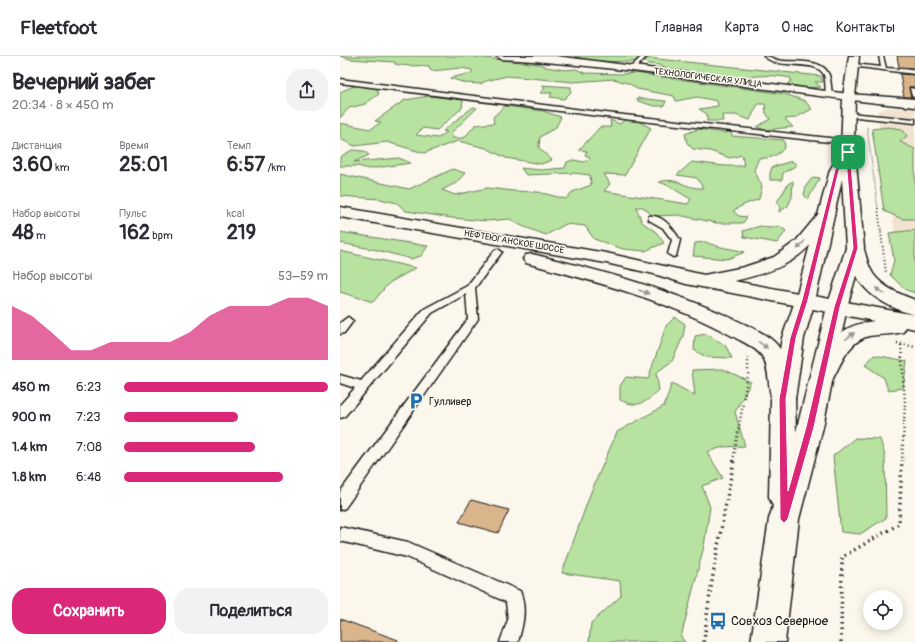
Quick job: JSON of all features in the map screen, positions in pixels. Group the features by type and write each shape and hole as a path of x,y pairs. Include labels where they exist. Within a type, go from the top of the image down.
{"main road":[{"name":"ТЕХНОЛОГИЧЕСКАЯ УЛИЦА","path":"501,56 632,68 849,97 915,103"},
{"path":"854,61 849,97 847,147 857,263 866,278 874,287 889,297 915,308"},
{"path":"768,642 784,519 783,399 793,338 805,300 837,170 847,147"},
{"name":"НЕФТЕЮГАНСКОЕ ШОССЕ","path":"340,212 606,258 658,269 692,279 915,322"},
{"path":"692,279 722,277 778,262 798,249 826,216"},
{"name":"НЕФТЕЮГАНСКОЕ ШОССЕ","path":"340,223 526,257 654,277 692,279"},
{"path":"784,519 810,427 837,307 856,248"},
{"path":"526,257 596,276 713,316 754,339 768,349 775,360 783,399"},
{"path":"821,380 838,348 855,332 868,328 915,328"}],"lane":[{"path":"632,68 645,56"},
{"path":"766,56 771,61 814,66 824,71 827,76 827,88 829,94"},
{"path":"881,56 884,69"},
{"path":"854,61 884,69 915,72"},
{"path":"340,81 847,147"},
{"path":"912,89 915,96"},
{"path":"849,115 915,121"},
{"path":"652,218 666,226 676,240 673,254"},
{"path":"340,413 428,311 470,288 498,252"},
{"path":"340,503 473,319 470,288"},
{"path":"340,330 348,322"},
{"path":"340,379 364,386"},
{"path":"340,534 408,550 514,597 516,620 509,642"}],"path":[{"path":"866,117 889,297"},
{"path":"841,642 842,557 899,524 905,402 901,345 915,347"}],"shaded area":[{"path":"889,107 915,109 915,123 878,116 877,111"},
{"path":"878,120 915,123 915,269 900,267"}],"green space":[{"path":"340,56 466,56 540,64 546,67 565,70 576,69 585,73 635,73 785,94 805,101 812,109 795,118 785,119 793,127 764,130 757,127 770,119 766,113 765,104 758,104 750,120 735,115 722,115 723,121 707,121 707,114 699,109 718,106 717,101 697,97 676,101 674,96 637,89 630,84 614,79 573,82 507,76 480,84 465,83 450,78 472,73 472,70 461,68 431,71 429,66 404,65 395,64 395,62 350,59"},
{"path":"574,56 640,57 635,62 599,61 582,59"},
{"path":"648,58 821,76 823,82 815,82 821,87 806,88 787,84 791,81 791,78 783,77 762,76 737,79 730,76 726,78 669,71 659,65 648,64 645,61"},
{"path":"356,85 376,88 379,94 365,104 349,108 340,118 340,92"},
{"path":"541,85 571,87 571,92 564,99 550,97 552,93 540,93 545,88"},
{"path":"429,96 463,100 462,108 437,130 423,128 416,135 438,138 447,132 443,131 473,107 477,108 451,133 452,138 464,138 475,125 494,123 493,117 505,106 543,111 561,117 556,127 540,137 539,148 552,160 541,164 506,158 486,148 458,141 424,153 387,142 355,146 340,139 340,123 371,129 381,122 375,121 405,100"},
{"path":"637,98 666,101 664,106 654,106 638,101"},
{"path":"625,119 636,120 651,128 625,175 604,174 610,184 604,191 688,204 691,199 659,182 671,181 691,187 703,188 697,178 677,175 692,162 725,166 744,166 742,155 730,158 710,151 693,149 687,143 685,134 698,129 724,133 731,132 732,136 784,140 785,147 780,153 774,156 759,158 754,170 762,186 759,199 743,205 733,211 739,216 747,217 743,223 717,223 678,215 653,216 643,207 636,207 642,222 656,232 664,243 645,251 623,249 594,239 585,226 566,224 546,235 522,226 510,219 487,221 452,218 406,211 397,203 380,199 340,196 340,174 409,189 453,169 465,173 456,183 442,190 455,195 487,188 538,192 566,199 572,192 591,185 590,175 573,173 526,175 521,168 540,170 565,168 567,162 573,160 585,162 590,157 585,155 587,151 579,150 600,127 611,127 610,120 620,124"},
{"path":"888,127 902,129 907,136 900,142 915,149 915,219 902,219 884,211 872,129"},
{"path":"352,150 364,151 369,155 354,162 399,158 411,163 368,169 358,166 340,166 340,157"},
{"path":"792,161 797,165 783,173 782,180 770,180 772,167"},
{"path":"813,177 820,178 808,199 804,195 806,186"},
{"path":"793,181 792,197 788,206 779,212 780,206 777,202 788,184"},
{"path":"760,226 769,228 780,226 786,231 777,243 744,237 743,231"},
{"path":"915,230 915,293 906,290 890,275 894,260 889,233"},
{"path":"340,232 428,246 421,256 411,259 377,250 340,243"},
{"path":"706,242 720,247 745,252 727,259 693,256 695,243"},
{"path":"340,251 416,268 389,283 373,302 340,292"},
{"path":"675,317 685,324 683,337 672,361 656,373 659,390 646,401 641,403 632,404 620,400 620,386 626,377 648,379 666,326"},
{"path":"706,334 725,345 732,358 706,357 694,350 695,336"},
{"path":"874,355 907,361 903,388 888,390 884,378 865,365"},
{"path":"723,369 751,382 735,412 745,446 723,447 707,452 723,478 702,486 710,507 704,546 681,637 685,642 589,642 591,623 621,596 620,581 562,573 591,492 617,432 664,406 672,383 695,396 692,370"},
{"path":"855,438 880,439 885,456 886,518 860,534 841,532 833,456"}],"building":[{"path":"897,56 915,56 915,68 899,67"},
{"path":"900,74 915,75 915,87 909,87 911,97 904,97"},
{"path":"471,500 509,510 498,533 459,522"},
{"path":"340,619 398,640 397,642 340,642"}],"place":[{"name":"Гулливер","path":"416,401"},
{"name":"Совхоз Северное","path":"718,621"}],"route":[{"path":"848,152 855,220 856,248 837,307 827,345 821,380 810,427 784,519 783,399 793,338 805,300 837,170 848,152"}]}
